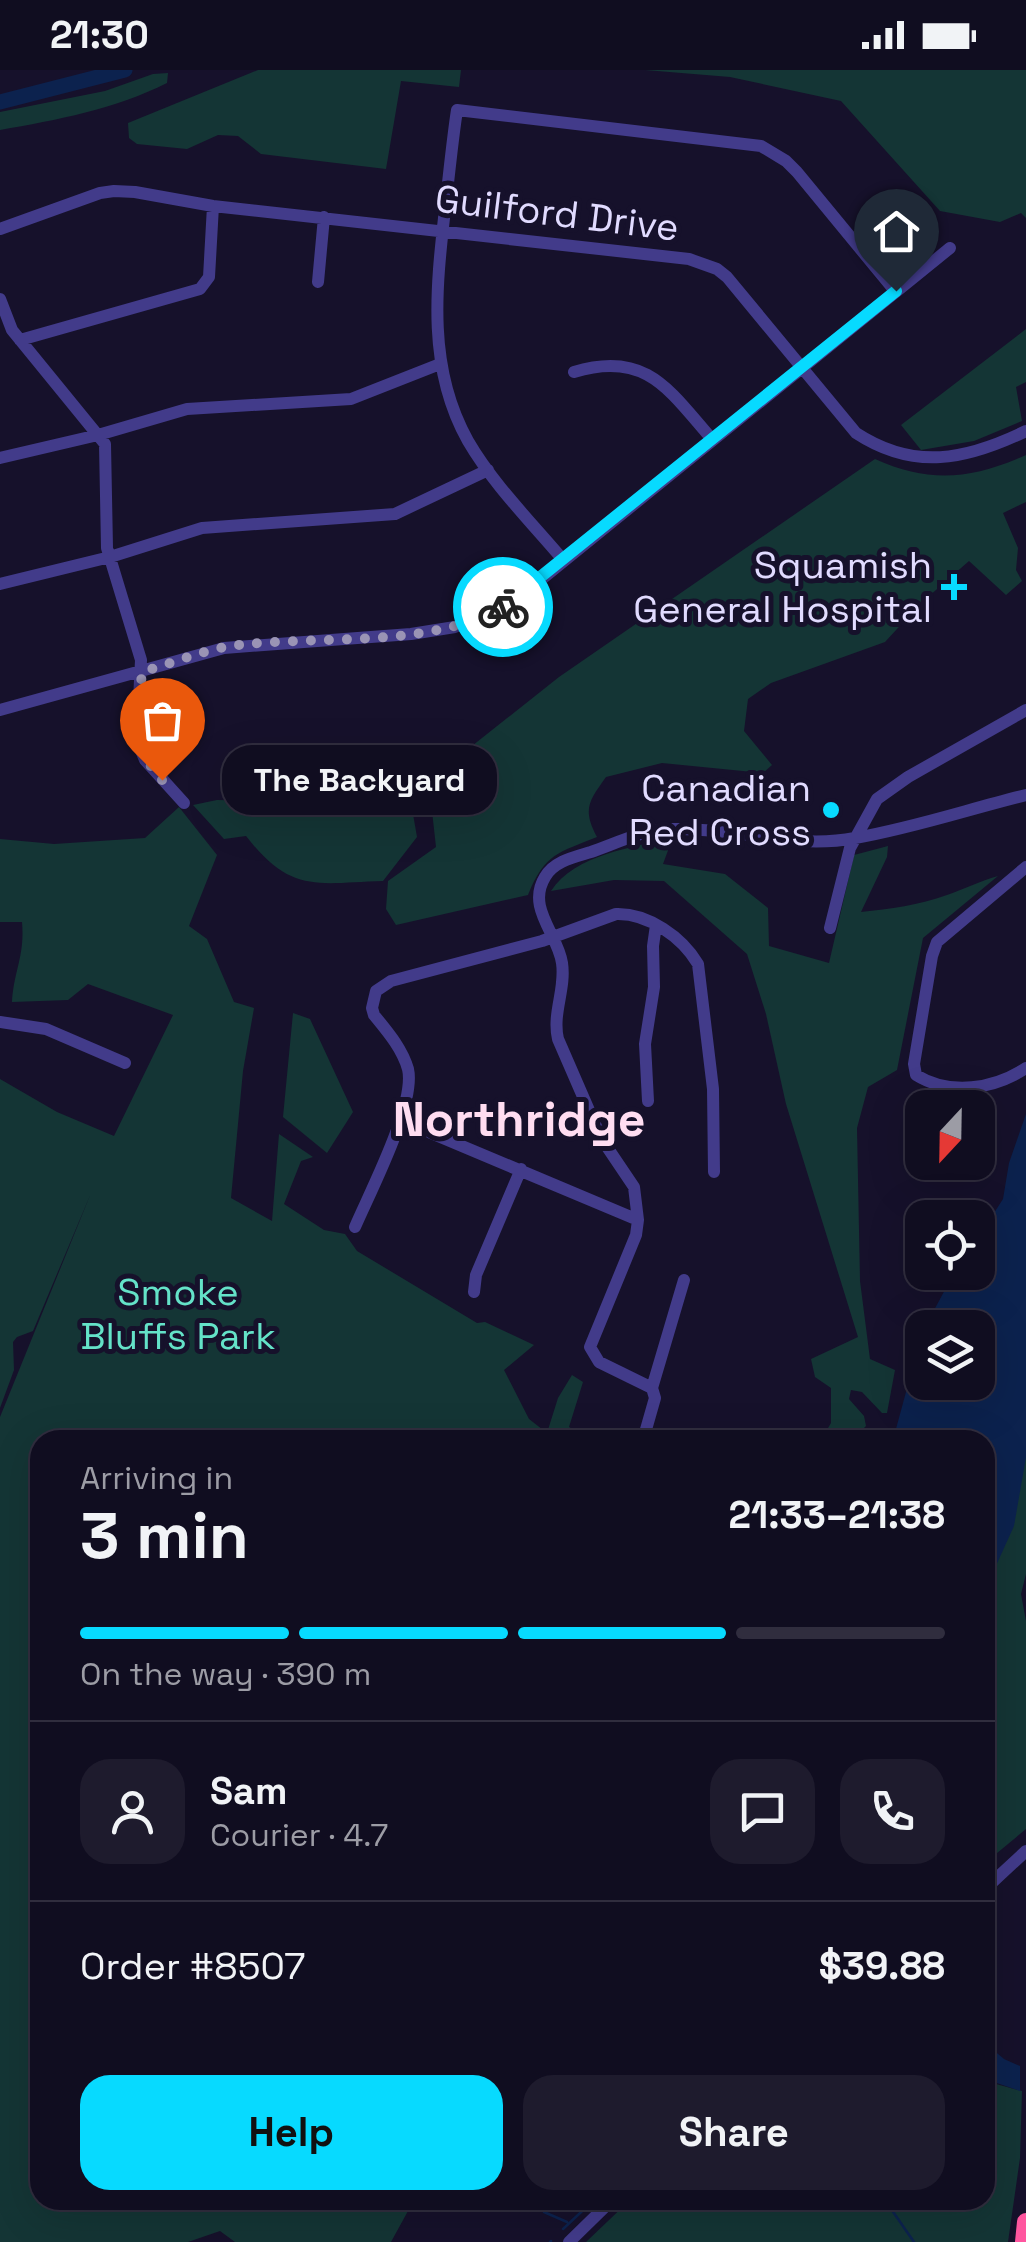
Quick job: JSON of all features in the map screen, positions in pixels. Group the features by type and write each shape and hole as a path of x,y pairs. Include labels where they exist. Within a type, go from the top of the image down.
{"highway":[{"path":"1024,2242 1026,2222"}],"street":[{"path":"564,560 488,470 468,440 451,405 440,364 436,309 456,115 461,109 761,146 786,161 896,291"},
{"name":"Guilford Drive","path":"0,229 100,194 135,192 213,206 443,229 701,262 727,277 856,433 894,454 945,458 986,448 1026,431"},
{"path":"20,340 200,289 209,277 213,206"},
{"path":"318,282 324,217"},
{"path":"0,710 240,645 411,634 455,627 504,606 950,248"},
{"path":"0,299 7,322 98,435 106,453 106,540 142,672 137,741 140,751 184,803"},
{"path":"0,458 187,409 351,399 440,364"},
{"path":"574,372 602,365 652,375 711,438"},
{"path":"0,584 110,557 202,528 395,514 488,470"},
{"path":"830,928 854,838 886,791 1026,710"},
{"path":"652,1388 600,1362 591,1352 592,1340 636,1236 638,1220 634,1187 601,1138 558,1039 556,1015 563,966 542,914 540,891 552,868 670,828 796,841 854,838 1026,795"},
{"path":"1026,867 937,942 914,1064 916,1074 934,1084 985,1087 1026,1068"},
{"path":"355,1227 400,1120 409,1076 404,1058 374,1015 376,990 391,981 552,938 616,914 656,925 690,950 700,971 713,1089 714,1172"},
{"path":"648,1100 644,1044 654,987 656,925"},
{"path":"0,1022 46,1029 124,1064"},
{"path":"400,1120 638,1220"},
{"path":"474,1292 476,1276 521,1169"},
{"path":"647,1430 656,1398 652,1388 684,1280"},
{"path":"995,1881 1026,1852"},
{"path":"569,2242 602,2210"}],"green space":[{"path":"258,70 461,70 459,87 401,81 386,169 261,154 238,136 218,135 187,149 137,144 129,138 128,123"},
{"path":"645,70 1026,70 1026,218 1021,213 1000,222 940,211 841,101 730,77"},
{"path":"168,73 167,83 127,100 64,118 0,130 0,112 105,91 153,74"},
{"path":"1026,329 1026,382 1016,387 1022,421 974,441 921,450 901,425"},
{"path":"1026,455 1026,502 1003,513 1018,548 1016,570 1022,581 1006,595 969,561 920,604 885,642 771,683 748,699 744,731 772,765 763,773 662,763 606,777 589,812 597,837 554,856 540,870 528,895 396,925 386,909 388,881 436,847 432,811 413,814 417,837 383,881 322,883 291,876 277,868 246,836 224,839 193,805 217,800 320,802 377,798 406,781 448,765 559,677 875,459 914,472 951,475 987,469"},
{"name":"Smoke Bluffs Park","path":"179,807 217,855 189,926 207,939 234,1002 254,1008 243,1071 231,1198 272,1221 279,1134 313,1157 301,1161 284,1204 324,1230 345,1234 357,1251 477,1323 485,1322 534,1345 504,1370 529,1419 543,1430 30,1430 30,2210 409,2210 391,2242 235,2242 220,2231 188,2242 0,2242 0,1417 91,1193 33,1331 13,1342 14,1370 0,1408 0,1079 57,1112 114,1136 173,1015 88,984 68,1000 12,1002 22,922 0,922 0,839 54,844 145,838"},
{"path":"673,837 663,864 725,874 768,908 769,946 829,963 854,855 888,846 887,857 861,912 926,901 998,876 923,938 897,1070 868,1087 857,1128 860,1281 870,1359 895,1370 887,1413 882,1413 862,1392 851,1390 849,1399 864,1416 866,1426 862,1430 827,1430 831,1423 831,1388 815,1377 811,1359 858,1337 786,1104 766,1014 747,954 664,881 614,880 551,891 575,868 623,849"},
{"path":"293,1013 310,1019 353,1112 327,1153 283,1117"},
{"path":"572,1375 583,1382 569,1427 574,1430 548,1430 558,1398"},
{"path":"1026,1400 1026,1574 1021,1594 1026,1621 1026,1829 995,1855 995,1526"},
{"path":"995,2084 1022,2091 1020,2158 1008,2242 586,2242 620,2210 995,2210"}],"water":[{"path":"1026,1114 1026,1457 1014,1526 995,1568 995,1430 896,1430 905,1396 905,1400 995,1400 995,1310 934,1310 945,1290 995,1290 995,1211 1003,1199 1009,1163"},
{"path":"995,2051 1020,2066 1020,2091 995,2082"}],"waterway":[{"path":"0,102 125,70"},
{"path":"543,2210 567,2222"},
{"path":"563,2229 583,2210"},
{"path":"892,2210 914,2242"}],"way so far":[{"path":"162,780 145,760 137,741 142,672 240,645 437,631 503,607"}],"place":[{"name":"Squamish General Hospital","path":"954,587"},
{"name":"The Backyard","path":"162,780"},
{"name":"Canadian Red Cross","path":"831,810"}],"district":[{"name":"Northridge","path":"519,1119"}],"route":[{"path":"503,607 896,291"}]}
